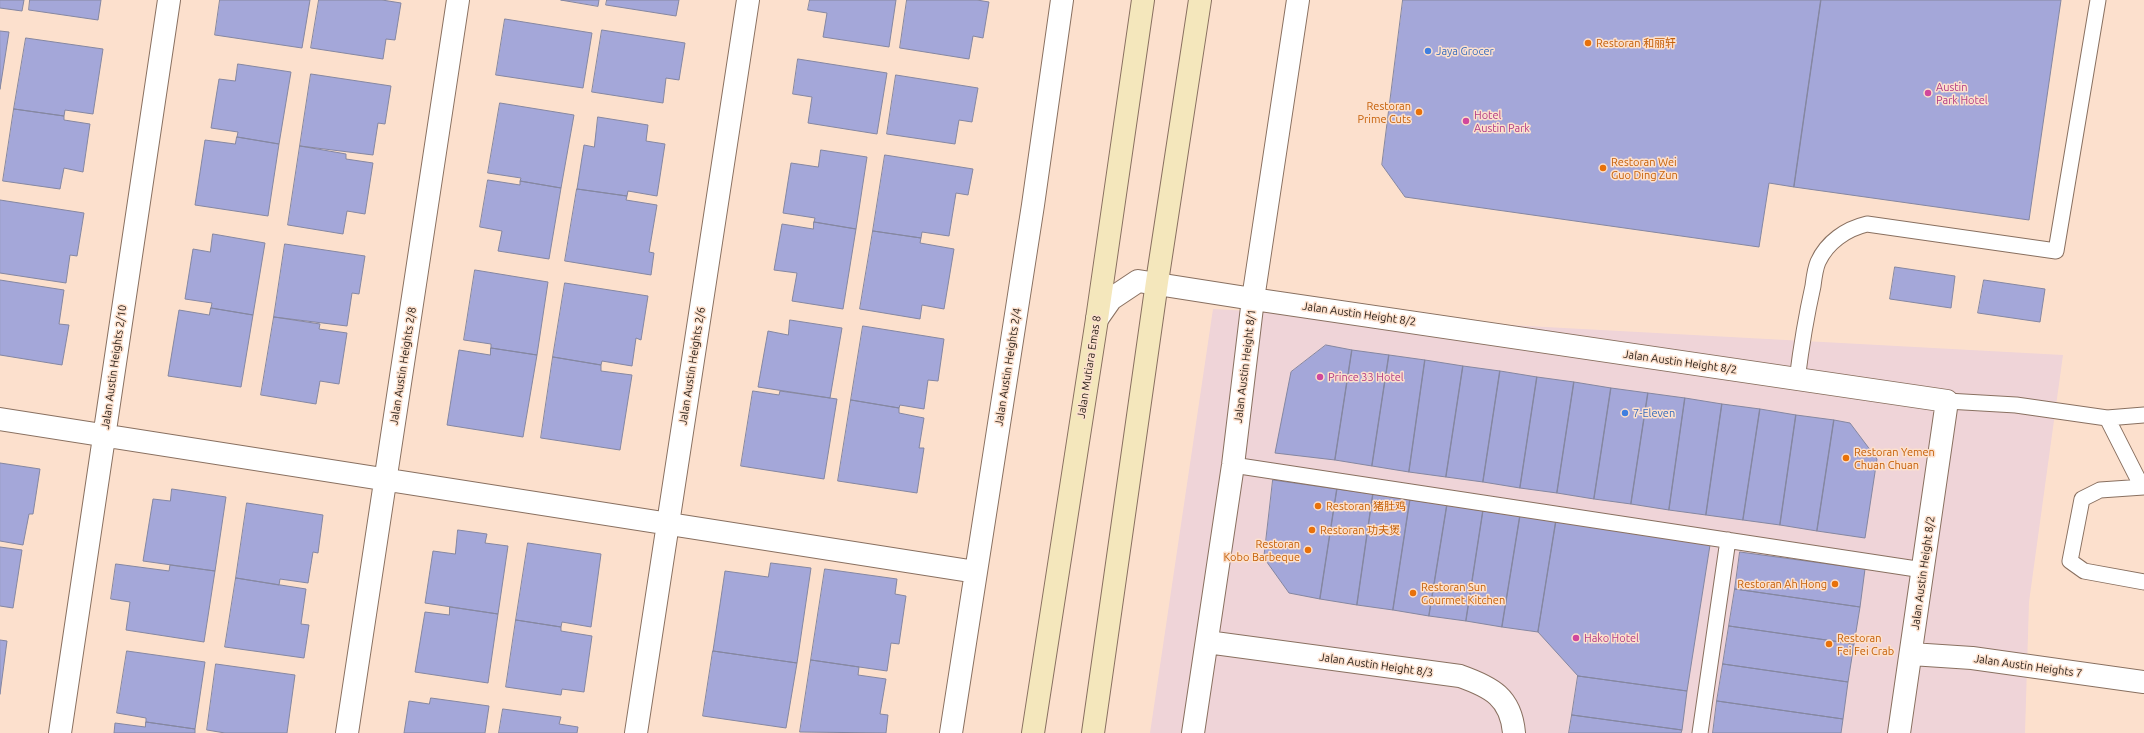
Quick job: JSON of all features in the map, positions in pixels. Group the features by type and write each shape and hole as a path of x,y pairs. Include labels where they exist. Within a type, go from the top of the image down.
{"main road":[{"name":"Jalan Mutiara Emas 8","path":"1033,733 1097,319 1143,0"},
{"path":"1093,733 1156,282 1200,0"}],"street":[{"name":"Jalan Austin Heights 2/10","path":"60,733 169,0"},
{"name":"Jalan Austin Heights 2/8","path":"347,733 458,0"},
{"name":"Jalan Austin Heights 2/6","path":"636,733 748,0"},
{"name":"Jalan Austin Heights 2/4","path":"951,733 1033,204 1062,0"},
{"name":"Jalan Austin Height 8/1","path":"1192,733 1233,465 1253,299 1298,0"},
{"name":"Jalan Austin Height 8/2","path":"1097,319 1104,306 1124,288 1138,281 1156,282 1253,299 1947,401 1899,733"},
{"path":"0,418 976,572"},
{"name":"Jalan Austin Height 8/3","path":"1207,642 1460,676 1484,684 1503,700 1513,722 1514,733"},
{"name":"Jalan Austin Heights 7","path":"1911,654 1972,658 2144,682"}],"lane":[{"path":"1797,380 1808,306 1818,262 1834,241 1851,228 1867,224 2056,251 2098,0"},
{"path":"1947,401 2016,405 2107,418 2144,414"},
{"path":"2107,418 2143,487 2100,490 2082,499 2070,561 2084,571 2144,582"},
{"path":"1233,465 1923,570"},
{"path":"1700,733 1728,540"}],"shaded area":[{"path":"1213,309 2063,355 2029,602 2025,733 1150,733"}],"building":[{"path":"0,0 24,0 22,11 0,8"},
{"path":"30,0 101,0 98,20 29,10"},
{"path":"220,0 310,0 302,48 215,35"},
{"path":"319,0 382,0 401,3 395,40 386,39 383,59 311,48"},
{"path":"561,0 599,0 598,6"},
{"path":"607,0 679,0 676,16 606,5"},
{"path":"810,0 896,0 889,47 823,37 827,13 808,10"},
{"path":"907,0 977,0 989,2 983,38 973,36 969,59 900,48"},
{"path":"1403,0 1821,0 1794,187 1769,183 1759,247 1405,197 1382,165"},
{"name":"Austin Park Hotel","path":"1821,0 2061,0 2029,220 1794,187"},
{"path":"505,19 592,33 583,88 496,75"},
{"path":"602,30 685,43 679,80 666,78 663,103 592,92"},
{"path":"0,31 9,32 0,89"},
{"path":"26,38 103,49 93,114 65,110 64,116 14,109"},
{"path":"798,59 887,73 877,134 808,123 812,97 793,94"},
{"path":"238,64 291,72 279,144 237,137 238,132 211,128 219,79 235,81"},
{"path":"311,74 391,86 385,124 378,123 373,155 300,146"},
{"path":"896,75 978,88 972,122 959,120 955,144 887,134"},
{"path":"500,103 574,115 561,188 520,181 521,178 488,173"},
{"path":"14,109 64,116 64,120 90,124 83,172 64,168 60,189 3,181"},
{"path":"598,117 648,125 646,141 665,144 657,196 628,191 627,196 577,189 584,145 594,147"},
{"path":"237,137 279,144 268,216 195,205 205,140 235,144"},
{"path":"300,146 346,154 346,159 373,163 365,214 347,211 343,234 288,225"},
{"path":"821,150 867,157 856,229 814,222 815,218 783,213 791,163 818,167"},
{"path":"885,155 973,169 968,195 956,193 949,236 922,232 921,238 873,231"},
{"path":"488,180 520,185 520,181 561,188 549,259 498,251 502,231 480,227"},
{"path":"577,189 627,196 626,200 657,205 649,252 654,253 651,275 565,261"},
{"path":"0,200 84,213 77,256 70,255 66,283 0,273"},
{"path":"814,222 856,229 843,309 792,301 797,273 774,270 782,224 813,229"},
{"path":"873,231 921,238 920,243 954,249 944,309 922,305 920,319 860,309"},
{"path":"213,234 265,243 253,315 211,308 212,303 185,299 193,249 210,252"},
{"path":"285,244 365,256 359,294 352,293 347,326 274,317"},
{"path":"1895,267 1955,276 1951,308 1890,299"},
{"path":"475,270 548,282 537,355 491,348 491,344 464,340"},
{"path":"0,280 64,290 59,324 69,325 62,365 0,355"},
{"path":"1984,280 2045,289 2040,322 1978,313"},
{"path":"565,283 648,296 641,340 636,338 632,366 602,361 601,365 553,357"},
{"path":"211,308 253,315 241,387 168,376 179,310 209,315"},
{"path":"274,317 320,324 319,329 347,333 339,384 320,381 316,404 261,395"},
{"path":"790,320 842,328 830,398 758,387 768,331 788,335"},
{"path":"863,326 944,339 938,381 928,380 924,409 900,405 899,408 851,400"},
{"path":"1326,345 1352,350 1335,460 1275,453 1291,372"},
{"path":"491,348 537,355 523,437 447,425 459,350 490,355"},
{"path":"1352,350 1389,355 1372,466 1335,460"},
{"path":"1389,355 1425,360 1409,472 1372,466"},
{"path":"553,357 601,365 601,371 632,375 620,450 541,438"},
{"path":"1425,360 1463,366 1446,477 1409,472"},
{"path":"1463,366 1500,371 1483,482 1446,477"},
{"path":"1500,371 1537,377 1520,488 1483,482"},
{"path":"1537,377 1574,382 1557,493 1520,488"},
{"path":"1574,382 1611,388 1594,499 1557,493"},
{"path":"1611,388 1648,393 1631,504 1594,499"},
{"path":"753,391 779,395 780,391 837,399 824,479 741,466"},
{"path":"1648,393 1685,398 1669,510 1631,504"},
{"path":"1685,398 1722,404 1706,515 1669,510"},
{"path":"851,400 899,408 899,413 924,418 919,448 924,448 917,493 838,481"},
{"path":"1722,404 1760,409 1743,520 1706,515"},
{"path":"1760,409 1796,415 1780,525 1743,520"},
{"path":"1796,415 1834,420 1817,531 1780,525"},
{"path":"1834,420 1850,423 1877,459 1865,538 1817,531"},
{"path":"0,463 40,469 33,514 29,514 23,545 0,541"},
{"path":"1273,480 1337,489 1320,599 1289,593 1264,558"},
{"path":"172,489 226,497 215,571 143,561 153,499 170,501"},
{"path":"1337,489 1373,494 1357,605 1320,599"},
{"path":"1373,494 1410,500 1393,610 1357,605"},
{"path":"1410,500 1447,505 1429,616 1393,610"},
{"path":"247,503 323,515 318,553 313,552 308,583 280,579 279,585 236,578"},
{"path":"1447,505 1483,511 1466,621 1429,616"},
{"path":"1483,511 1520,516 1502,627 1466,621"},
{"path":"1520,516 1556,521 1538,632 1502,627"},
{"path":"1556,521 1710,545 1687,691 1578,676 1538,632"},
{"path":"458,530 487,534 485,543 508,546 498,614 425,603 433,551 455,554"},
{"path":"528,543 601,554 591,627 562,622 561,627 516,620"},
{"path":"0,547 22,550 13,608 0,606"},
{"path":"1740,552 1865,569 1860,607 1735,589"},
{"path":"771,563 811,568 797,663 713,651 725,571 768,577"},
{"path":"116,564 169,571 170,565 215,571 204,642 126,630 130,602 111,599"},
{"path":"825,569 897,579 895,594 906,596 899,644 891,643 887,671 811,660"},
{"path":"236,578 306,589 301,624 309,625 304,658 225,647"},
{"path":"1735,589 1860,607 1854,644 1729,626"},
{"path":"450,607 498,614 488,683 415,672 425,612 449,615"},
{"path":"516,620 561,627 561,631 592,636 584,692 562,689 561,695 506,687"},
{"path":"1729,626 1854,644 1848,682 1723,664"},
{"path":"0,640 7,641 0,694"},
{"path":"127,651 205,662 195,729 146,722 146,718 117,713"},
{"path":"713,651 797,663 786,728 703,716"},
{"path":"811,660 859,667 858,675 886,679 880,714 888,715 886,733 800,732"},
{"path":"216,664 295,675 287,733 225,733 207,730"},
{"path":"1723,664 1848,682 1843,719 1717,701"},
{"path":"1578,676 1687,691 1682,730 1572,715"},
{"path":"431,698 489,706 485,733 404,733 409,701 429,704"},
{"path":"1717,701 1843,719 1841,733 1713,733"},
{"path":"503,709 561,717 559,724 578,727 577,733 499,733"},
{"path":"1572,715 1682,730 1681,733 1569,733"},
{"path":"146,722 195,729 195,733 114,733 115,723 145,727"}],"place":[{"name":"Restoran 和丽轩","path":"1588,43"},
{"name":"Jaya Grocer","path":"1428,51"},
{"name":"Austin Park Hotel","path":"1928,93"},
{"name":"Restoran Prime Cuts","path":"1419,112"},
{"name":"Hotel Austin Park","path":"1466,121"},
{"name":"Restoran Wei Guo Ding Zun","path":"1603,168"},
{"name":"Prince 33 Hotel","path":"1320,377"},
{"name":"7-Eleven","path":"1625,413"},
{"name":"Restoran Yemen Chuan Chuan","path":"1846,458"},
{"name":"Restoran 猪肚鸡","path":"1318,506"},
{"name":"Restoran 功夫煲","path":"1312,530"},
{"name":"Restoran Kobo Barbeque","path":"1308,550"},
{"name":"Restoran Ah Hong","path":"1835,584"},
{"name":"Restoran Sun Gourmet Kitchen","path":"1413,593"},
{"name":"Hako Hotel","path":"1576,638"},
{"name":"Restoran Fei Fei Crab","path":"1829,644"}]}
